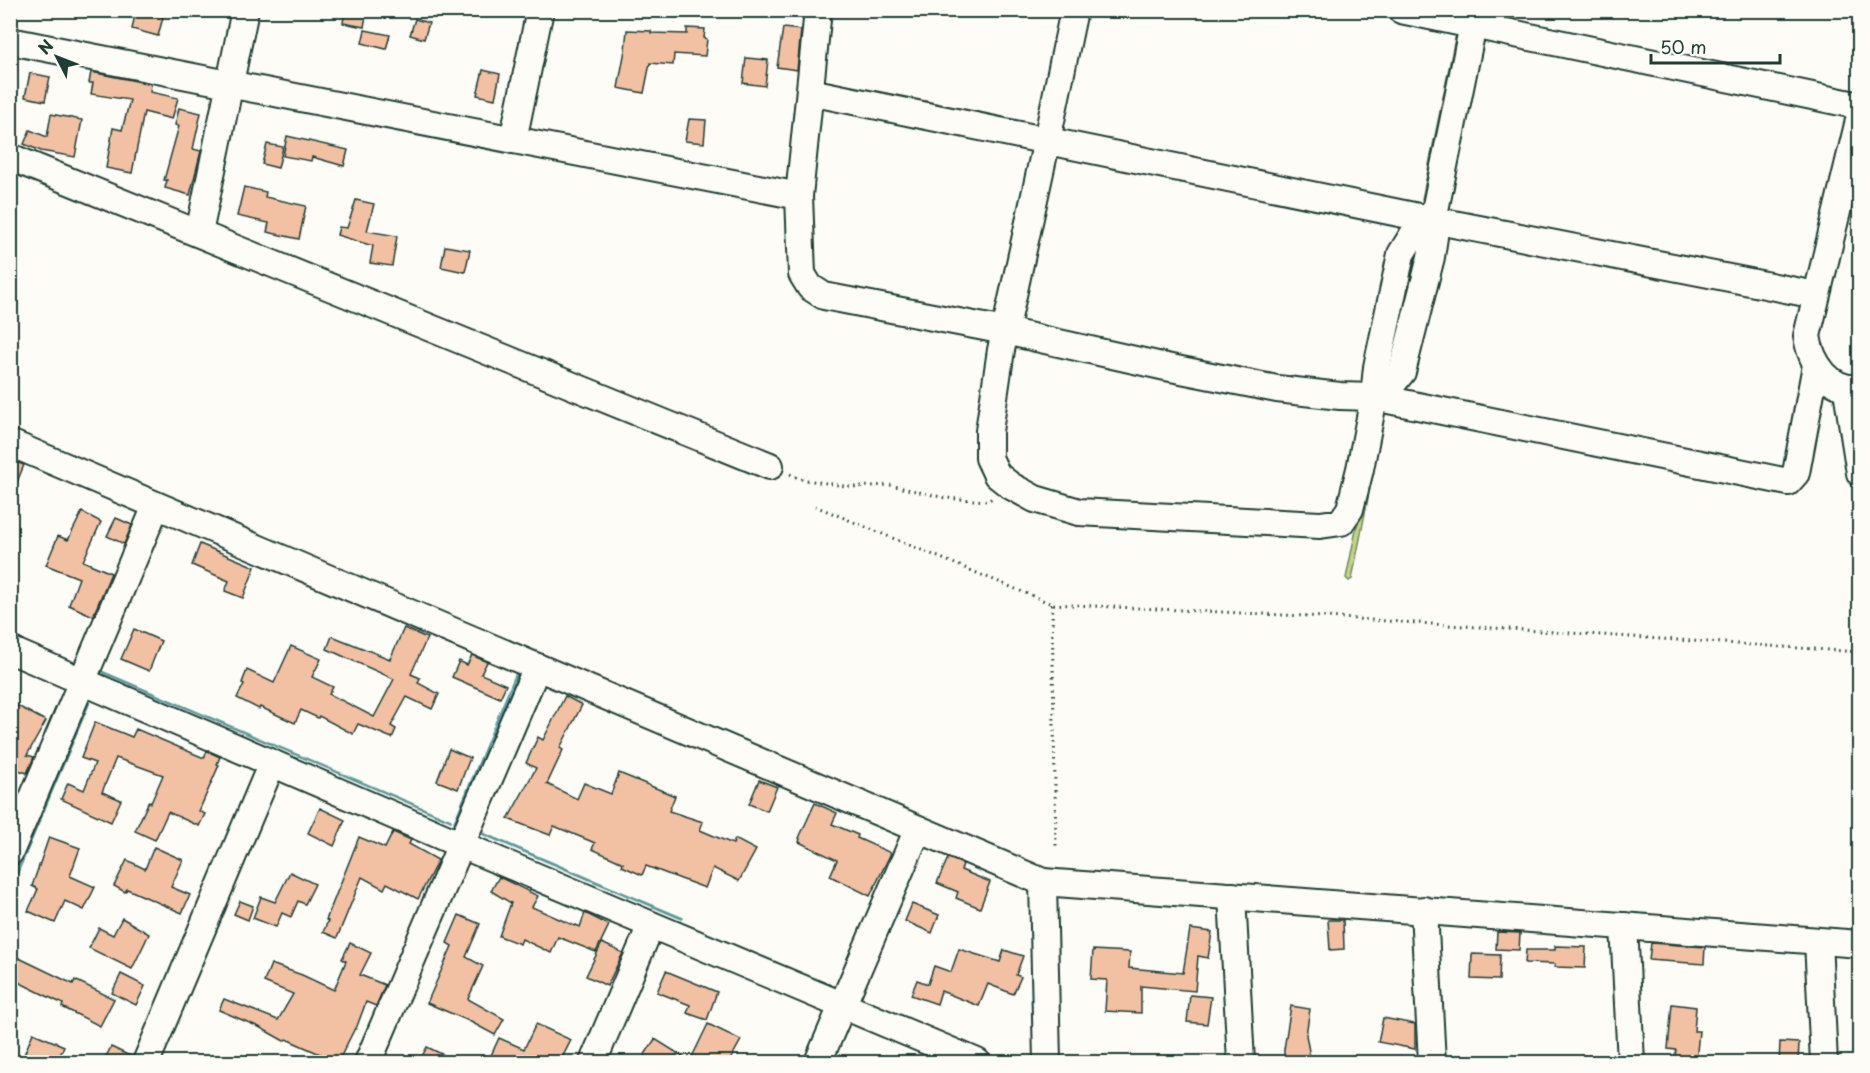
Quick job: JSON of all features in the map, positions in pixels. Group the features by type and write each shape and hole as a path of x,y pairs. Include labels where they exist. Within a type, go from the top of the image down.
{"street":[{"path":"199,233 245,10"},
{"path":"513,140 540,10"},
{"path":"819,10 799,196 802,274 810,287 824,296 1277,388 1340,396 1374,397 1788,482 1796,474 1816,365"},
{"path":"1074,10 1005,331 992,409 989,458 997,475 1011,486 1035,499 1079,512 1320,525 1341,522 1350,509 1374,397 1390,387 1402,372 1431,257 1434,237 1433,220 1474,18"},
{"path":"1401,10 1474,18 1860,106"},
{"path":"10,41 799,196"},
{"path":"810,92 1433,220 1816,295"},
{"path":"1860,116 1807,336 1809,350 1816,365 1829,379 1853,389 1860,473"},
{"path":"10,157 770,466"},
{"path":"10,443 1043,882 1860,944"},
{"path":"10,852 156,506"},
{"path":"10,650 461,845 976,1062"},
{"path":"368,1062 537,667"},
{"path":"146,1062 272,763"},
{"path":"818,1062 918,829"},
{"path":"1043,882 1047,1062"},
{"path":"1232,896 1241,1062"},
{"path":"1424,910 1432,1062"},
{"path":"593,1062 651,925"},
{"path":"1624,926 1631,1062"},
{"path":"1818,941 1824,1062"}],"path":[{"path":"770,466 800,479 851,487 890,485 945,498 988,501 1011,486"},
{"path":"815,506 1052,604 1326,617 1860,652"},
{"path":"1052,604 1056,847"}],"green space":[{"path":"1457,36 1459,36 1425,202 1422,199"},
{"path":"1393,350 1397,352 1352,579 1349,581 1346,578"}],"water":[{"path":"99,671 451,820 451,821"},
{"path":"516,673 518,673 456,822 454,822"},
{"path":"90,702 11,889 11,884"},
{"path":"478,831 683,918 477,832"}],"building":[{"path":"136,10 165,10 158,36 132,29"},
{"path":"345,10 367,10 364,27 343,23"},
{"path":"415,19 429,23 424,39 410,35"},
{"path":"687,28 705,29 704,38 707,39 705,56 674,54 673,65 650,63 644,93 618,88 627,30 687,34"},
{"path":"783,28 801,30 797,70 777,67"},
{"path":"365,30 390,35 386,49 362,43"},
{"path":"746,58 768,60 765,86 743,83"},
{"path":"483,70 500,74 495,99 477,95"},
{"path":"91,72 151,84 150,92 178,98 172,119 144,112 132,173 106,168 113,128 122,130 130,100 91,94 93,83 89,83"},
{"path":"30,73 50,77 45,101 25,97"},
{"path":"179,108 201,113 193,149 201,151 190,195 165,188 167,180 164,180 179,126 175,125"},
{"path":"51,114 82,120 75,157 41,151 24,144 30,130 47,137"},
{"path":"689,119 706,120 704,143 685,141"},
{"path":"287,136 348,150 344,166 312,157 311,161 283,156"},
{"path":"267,144 283,147 278,168 262,164"},
{"path":"244,187 266,192 265,197 306,206 299,239 267,232 269,223 237,216"},
{"path":"356,200 374,204 367,231 397,236 392,266 370,263 373,246 337,235 339,227 347,228"},
{"path":"445,246 470,250 465,272 441,267"},
{"path":"10,460 24,465 12,494 10,494"},
{"path":"82,512 101,522 83,561 111,573 93,616 69,605 79,578 46,565 58,536 68,540"},
{"path":"116,518 132,525 124,544 107,536"},
{"path":"200,544 255,567 243,598 225,591 229,581 192,565"},
{"path":"404,628 427,638 411,674 420,678 418,683 439,694 432,709 407,697 391,726 396,729 392,738 358,724 353,734 319,716 318,718 301,710 295,723 237,698 244,684 242,683 247,670 274,683 291,646 321,659 312,677 333,687 329,694 374,717 394,679 327,649 332,636 390,659"},
{"path":"134,629 161,641 149,671 121,659"},
{"path":"472,655 487,662 481,674 506,685 500,698 452,677 459,661 467,665"},
{"path":"565,696 582,705 560,748 563,750 547,784 577,799 584,783 611,794 619,773 675,796 669,811 703,822 700,830 733,844 735,839 756,850 739,881 713,868 705,888 646,866 642,875 622,866 623,863 592,849 595,843 554,826 550,835 508,819 536,768 526,763 538,737 543,740"},
{"path":"10,702 46,721 27,755 34,757 27,773 10,767"},
{"path":"95,722 132,737 136,729 204,758 207,751 220,757 217,764 219,765 199,811 205,814 199,826 168,812 155,840 135,831 163,775 116,758 102,792 121,800 111,822 61,799 68,783 84,790 95,763 81,758"},
{"path":"449,749 470,758 458,789 437,781"},
{"path":"759,780 777,787 767,811 749,804"},
{"path":"815,803 837,813 832,824 891,853 870,896 830,876 837,860 799,842"},
{"path":"320,808 345,820 334,846 308,833"},
{"path":"393,832 411,840 409,844 438,860 418,899 387,883 384,889 362,877 337,938 323,932 359,837 385,848"},
{"path":"49,837 80,848 70,876 95,887 84,910 65,901 55,923 28,911 38,889 32,886"},
{"path":"154,847 183,860 171,887 190,895 182,913 127,889 125,892 114,886 127,860 145,869"},
{"path":"948,858 963,864 961,870 990,882 980,908 956,898 958,892 937,883"},
{"path":"290,872 315,884 305,904 298,901 291,917 282,913 276,927 253,918 261,897 275,902"},
{"path":"499,877 538,896 532,907 575,926 580,927 585,913 609,925 596,952 558,937 551,953 522,939 520,944 499,936 511,903 491,891"},
{"path":"240,901 253,906 248,920 234,914"},
{"path":"912,904 939,915 932,933 905,921"},
{"path":"459,915 480,924 466,957 483,966 468,999 504,1019 495,1035 427,1003 452,946 447,943"},
{"path":"122,918 149,934 132,969 89,948 99,928 113,935"},
{"path":"1328,920 1343,920 1344,949 1330,950"},
{"path":"1190,929 1212,932 1208,958 1198,956 1195,991 1141,986 1141,1013 1105,1011 1107,980 1091,979 1093,950 1130,952 1129,968 1183,973"},
{"path":"1497,932 1520,933 1519,950 1496,949"},
{"path":"350,943 371,953 360,975 385,985 376,1006 366,1002 356,1029 338,1062 286,1039 284,1041 259,1027 219,1010 224,999 278,1020 293,994 264,982 271,964 334,990 346,961 342,959"},
{"path":"602,943 623,953 607,986 586,976"},
{"path":"1651,943 1705,947 1704,964 1649,960"},
{"path":"1555,946 1586,947 1585,968 1525,963 1526,950 1555,950"},
{"path":"959,949 1000,962 1004,950 1023,956 1016,975 1021,977 1013,994 988,984 979,1006 941,991 937,1004 911,995 917,980 928,984 934,966 951,972"},
{"path":"1472,954 1500,955 1499,980 1471,979"},
{"path":"17,957 73,984 75,980 114,999 100,1026 62,1007 63,1004 10,978 10,970"},
{"path":"666,971 717,992 707,1020 687,1013 690,1005 657,992"},
{"path":"121,974 145,986 136,1005 112,993"},
{"path":"1190,995 1211,997 1207,1024 1187,1022"},
{"path":"1672,1004 1696,1007 1694,1031 1699,1031 1696,1062 1674,1062 1676,1050 1668,1049"},
{"path":"1291,1006 1310,1009 1306,1035 1311,1062 1284,1062"},
{"path":"1383,1018 1415,1024 1415,1049 1378,1042"},
{"path":"536,1024 571,1040 560,1062 488,1062 499,1038 524,1049"},
{"path":"708,1024 741,1040 729,1062 640,1062 655,1039 690,1061"},
{"path":"33,1033 64,1046 57,1062 21,1062"},
{"path":"1780,1042 1799,1043 1798,1062 1779,1062"},
{"path":"111,1047 132,1057 131,1062 103,1062"},
{"path":"427,1047 458,1062 419,1062"}]}
